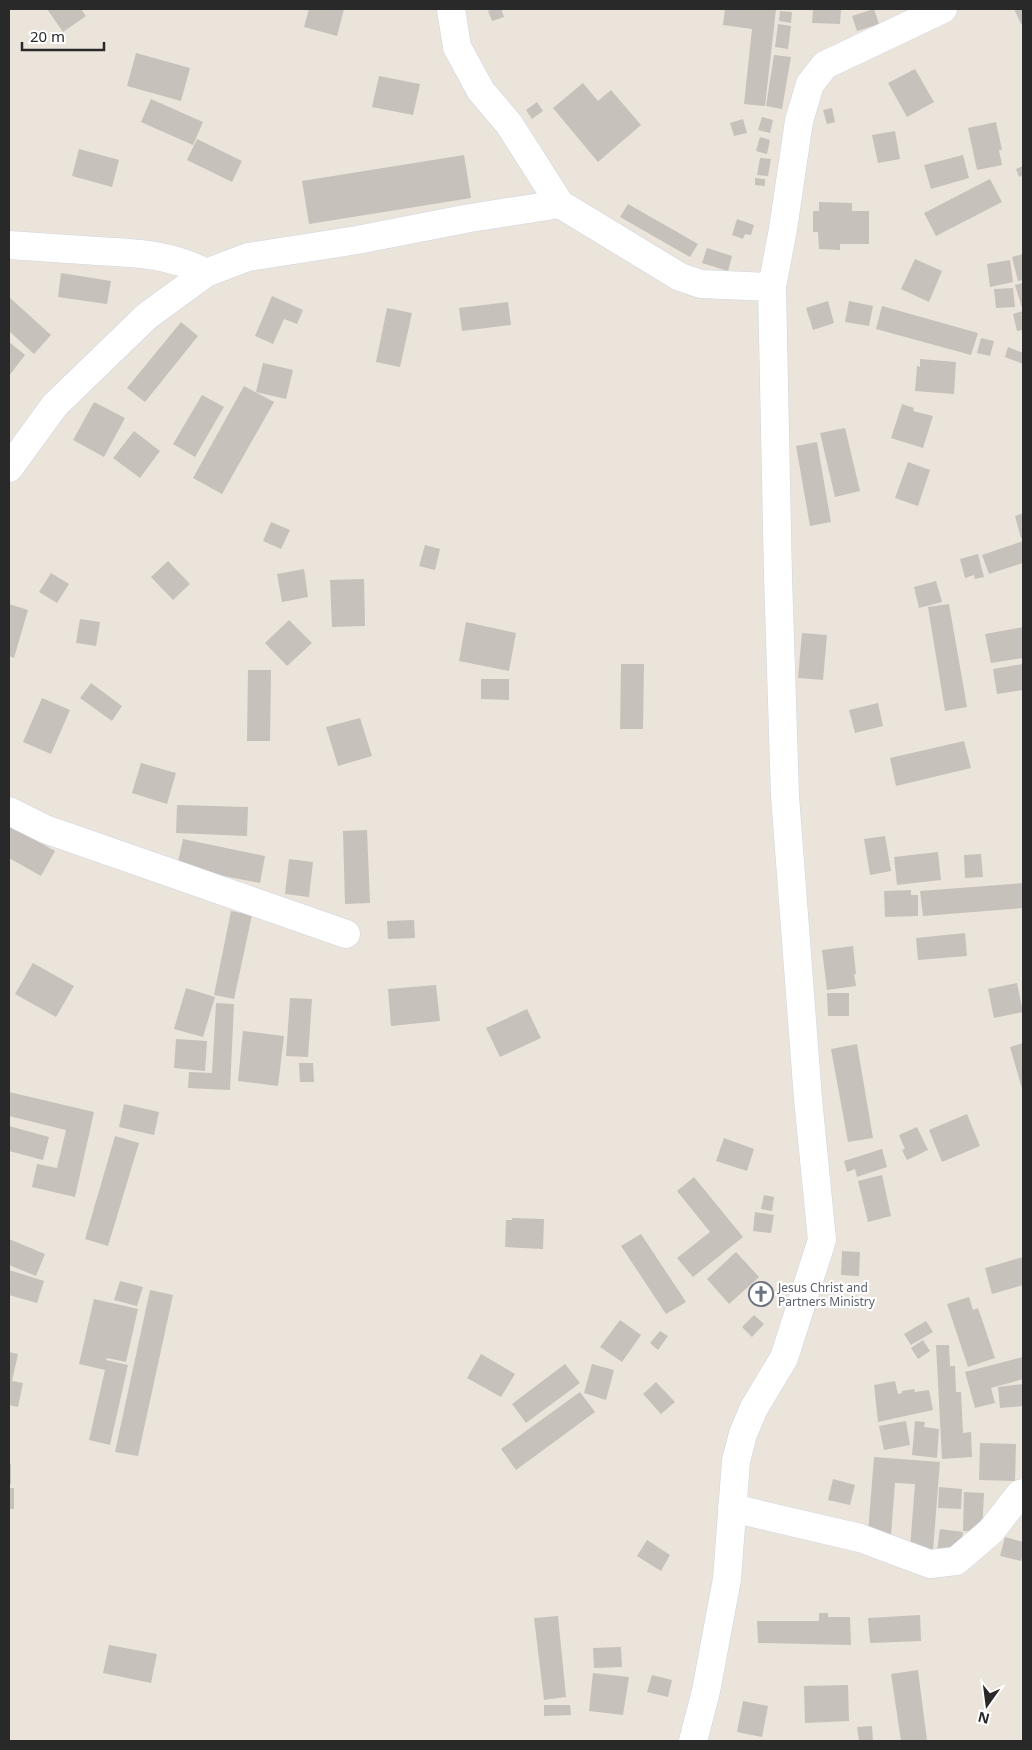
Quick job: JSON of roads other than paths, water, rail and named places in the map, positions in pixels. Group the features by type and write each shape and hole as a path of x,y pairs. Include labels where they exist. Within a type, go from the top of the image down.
{"street":[{"path":"451,9 457,47 481,91 509,124 560,204 680,277 701,284 772,287"},
{"path":"693,1741 706,1691 727,1579 736,1461 742,1434 754,1408 784,1358 822,1240 808,1099 784,796 777,566 772,287 783,229 799,121 810,84 826,65 944,9"},
{"path":"9,468 55,404 147,316 206,272 248,257 560,204"},
{"path":"9,245 134,253 174,259 206,272"},
{"path":"9,811 45,829 346,934"},
{"path":"732,1508 860,1538 930,1564 956,1562 991,1532 1020,1494 1023,1493"}],"place":[{"name":"Jesus Christ and Partners Ministry","path":"761,1294"}]}
